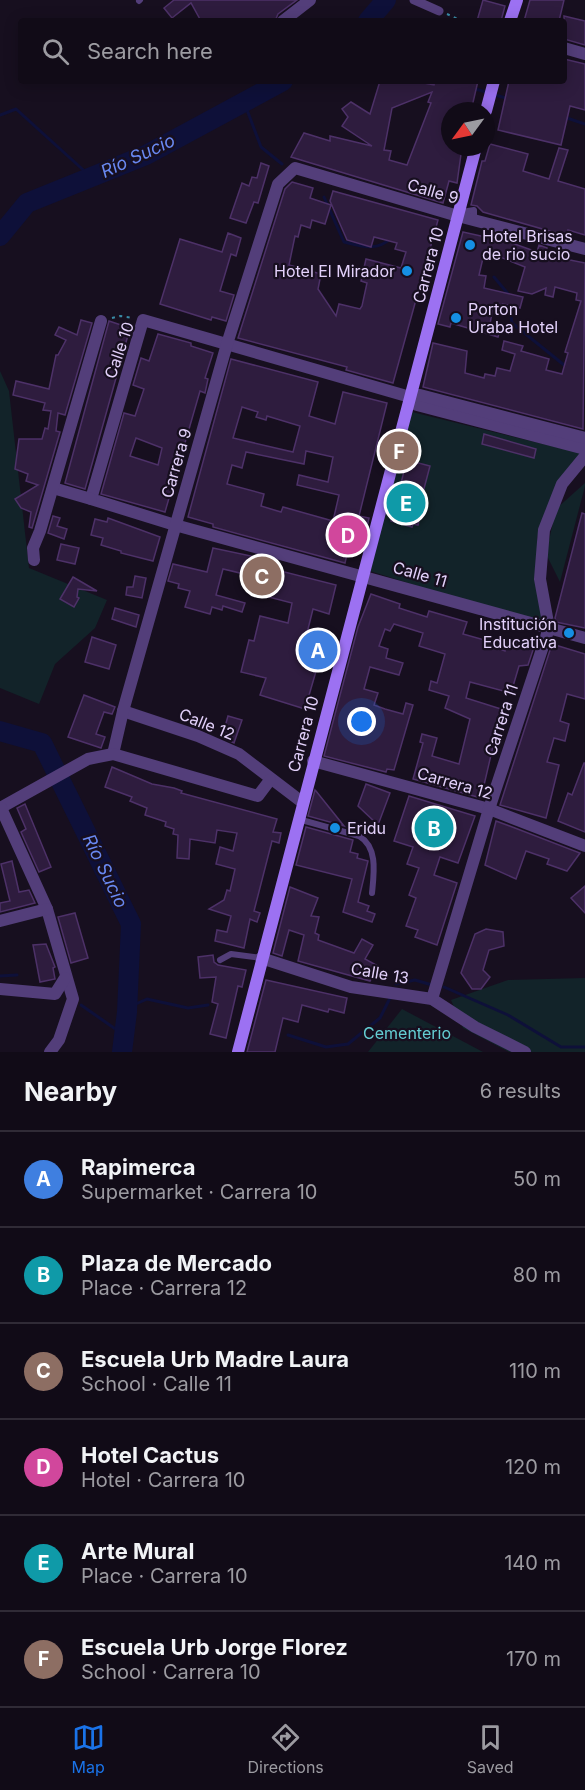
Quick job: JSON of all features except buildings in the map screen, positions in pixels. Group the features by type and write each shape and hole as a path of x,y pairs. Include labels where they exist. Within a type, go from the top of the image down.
{"main road":[{"path":"511,18 517,0"},
{"path":"488,102 493,84"},
{"name":"Carrera 10","path":"238,1052 302,802 459,214 470,191 475,156"}],"street":[{"path":"287,18 310,0"},
{"path":"414,0 439,11"},
{"path":"567,49 585,54"},
{"name":"Calle 9","path":"278,184 295,168 474,220 585,249"},
{"name":"Carrera 9","path":"113,754 123,711 227,344 278,184"},
{"name":"Calle 10","path":"91,499 143,320 410,397 420,395 585,438"},
{"path":"34,560 33,548 53,488 101,321"},
{"name":"Calle 10","path":"410,397 417,405 585,449"},
{"name":"Carrera 11","path":"432,999 489,809 549,628 540,579 544,530 562,484 585,456"},
{"path":"53,488 175,525"},
{"name":"Calle 11","path":"175,525 585,638"},
{"name":"Calle 12","path":"123,711 198,736 239,754 270,780 302,802"},
{"path":"50,1052 60,1040 73,999 65,978 47,909 0,809 88,759 113,754 258,796 270,780"},
{"name":"Carrera 12","path":"313,761 489,809 585,846"},
{"path":"0,921 47,909"},
{"name":"Calle 13","path":"261,958 351,987 432,999 475,1027 525,1052"},
{"path":"0,989 55,994 65,978"}],"lane":[{"path":"298,819 359,836 368,841 372,852 372,893"},
{"name":"Calle 13","path":"220,960 231,954 261,958"}],"path":[{"path":"439,11 455,18"},
{"path":"101,321 120,316 143,320"}],"green space":[{"path":"0,371 9,391 29,568 107,600 95,628 55,664 39,704 0,688"},
{"path":"412,412 580,453 546,509 537,538 545,626 370,571"},
{"path":"585,483 560,582 546,554 556,509"},
{"path":"585,978 585,1052 509,1052 463,1028 451,1000 508,980"},
{"name":"Cementerio","path":"402,1009 483,1052 368,1052"}],"waterway":[{"name":"Río Sucio","path":"371,18 386,0"},
{"name":"Río Sucio","path":"0,236 27,203 146,155 277,84"},
{"path":"472,88 486,92"},
{"path":"492,94 509,99"},
{"path":"244,102 261,147 282,164"},
{"path":"0,115 16,109 91,177"},
{"path":"564,117 585,124"},
{"path":"324,197 344,242 374,246 391,238"},
{"path":"494,277 509,295"},
{"path":"509,302 512,323 564,365"},
{"name":"Río Sucio","path":"0,731 42,743 131,924 127,1012 122,1052"},
{"path":"0,976 17,975"},
{"path":"396,984 415,980 432,985"},
{"path":"444,987 508,1015 561,1047 585,1047"},
{"path":"288,1035 326,1047 348,1044 380,1018 391,996"},
{"path":"127,1008 147,999 188,1008 208,1005"},
{"path":"81,1005 124,1035"}],"place":[{"name":"Hotel Brisas de rio sucio","path":"470,245"},
{"name":"Hotel El Mirador","path":"407,271"},
{"name":"Porton Uraba Hotel","path":"456,318"},
{"name":"Escuela Urb Jorge Florez","path":"399,451"},
{"name":"Arte Mural","path":"406,503"},
{"name":"Hotel Cactus","path":"348,535"},
{"name":"Escuela Urb Madre Laura","path":"262,576"},
{"name":"Institución Educativa","path":"569,633"},
{"name":"Rapimerca","path":"318,650"},
{"name":"Eridu","path":"335,828"},
{"name":"Plaza de Mercado","path":"434,828"}]}
